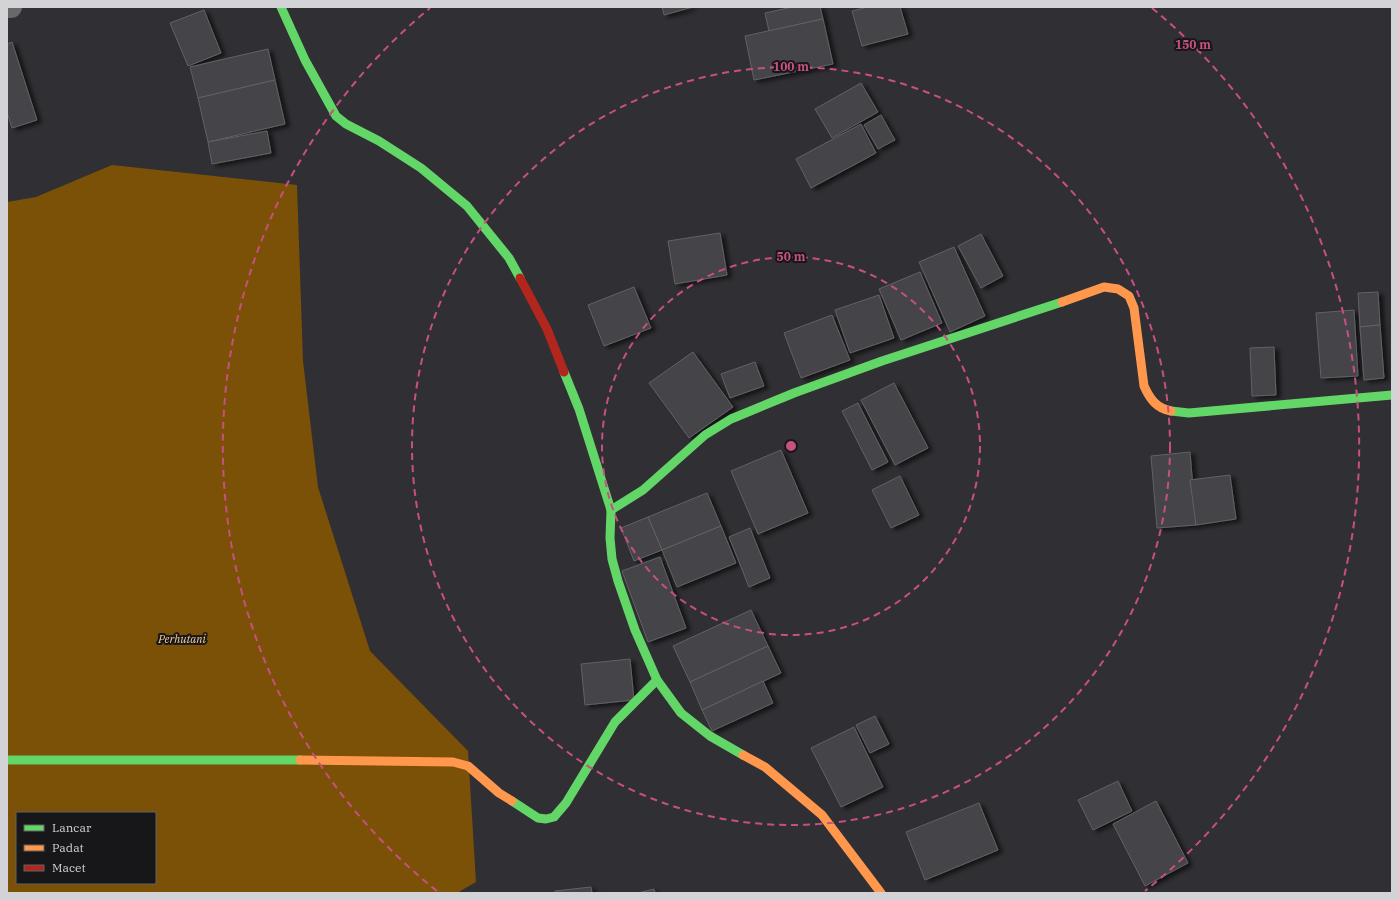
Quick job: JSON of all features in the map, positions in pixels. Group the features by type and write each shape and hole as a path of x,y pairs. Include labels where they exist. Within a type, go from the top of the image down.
{"street":[{"path":"281,7 305,60 336,116 346,124 379,141 426,173 467,206 509,258 547,329 579,409 611,510 610,538 612,559 618,581 635,630 657,680 681,713 710,736 765,767 822,815 881,893"},
{"path":"611,510 643,490 705,435 731,419 794,393 882,361 1030,313 1104,286 1118,289 1129,296 1134,308 1144,386 1148,397 1155,405 1165,411 1189,413 1392,395"},
{"path":"7,760 234,759 453,762 468,766 499,793 538,818 546,819 554,817 566,803 615,722 657,680"}],"green space":[{"name":"Perhutani","path":"112,165 297,185 303,361 318,487 370,651 468,751 476,882 457,893 7,893 7,202 36,197"}],"building":[{"path":"662,7 693,7 664,15"},
{"path":"793,7 820,7 823,19 769,31 765,13"},
{"path":"868,7 900,7 908,34 862,46 852,11"},
{"path":"204,10 221,53 188,66 170,23"},
{"path":"823,19 833,64 754,80 745,36"},
{"path":"12,42 37,120 12,128 7,112 7,44"},
{"path":"268,49 275,80 198,98 190,67"},
{"path":"275,80 285,124 208,142 198,98"},
{"path":"861,83 878,112 832,138 815,109"},
{"path":"881,115 895,140 878,149 864,125"},
{"path":"861,124 876,153 811,188 796,159"},
{"path":"267,131 271,153 212,164 208,142"},
{"path":"720,233 727,275 675,284 668,241"},
{"path":"981,234 1003,276 981,288 958,246"},
{"path":"954,247 985,316 950,332 919,262"},
{"path":"920,272 942,323 901,340 879,289"},
{"path":"634,287 651,328 604,346 588,305"},
{"path":"1378,292 1380,325 1360,327 1358,293"},
{"path":"879,295 894,338 850,353 835,310"},
{"path":"1354,310 1358,376 1321,378 1316,313"},
{"path":"832,315 850,360 801,378 784,333"},
{"path":"1380,325 1384,378 1364,380 1360,327"},
{"path":"1274,347 1276,395 1252,396 1250,348"},
{"path":"693,352 733,407 689,438 649,383"},
{"path":"755,362 764,386 730,398 721,374"},
{"path":"894,383 928,448 895,465 861,400"},
{"path":"858,403 888,462 872,470 842,411"},
{"path":"781,450 808,513 758,534 731,471"},
{"path":"1190,452 1196,525 1157,528 1151,456"},
{"path":"1230,475 1236,519 1196,525 1190,480"},
{"path":"900,476 919,515 891,528 872,490"},
{"path":"707,493 721,526 662,550 648,517"},
{"path":"648,517 662,550 634,561 621,528"},
{"path":"721,526 736,563 677,587 662,550"},
{"path":"750,528 770,578 749,587 729,537"},
{"path":"660,557 686,628 648,642 622,571"},
{"path":"751,610 768,646 690,682 673,646"},
{"path":"768,646 781,673 702,710 690,682"},
{"path":"630,659 634,700 585,705 581,664"},
{"path":"763,681 773,703 712,731 702,710"},
{"path":"875,716 889,744 870,753 856,725"},
{"path":"854,727 883,787 841,807 811,748"},
{"path":"1118,781 1132,811 1093,830 1078,800"},
{"path":"1156,801 1188,863 1145,886 1113,824"},
{"path":"979,803 998,850 925,880 906,832"},
{"path":"591,887 592,893 555,893 555,891"},
{"path":"654,889 655,893 638,893"}],"traffic: fast":[{"path":"281,7 305,60 336,116 346,124 379,141 421,168 467,206 509,258 520,278"},
{"path":"611,510 643,490 705,435 731,419 794,393 882,361 1062,302"},
{"path":"564,372 579,409 611,510 610,538 612,559 618,581 635,630 657,680 681,713 710,736 743,755"},
{"path":"1171,411 1189,413 1392,395"},
{"path":"512,801 538,818 546,819 554,817 566,803 615,722 657,680"},
{"path":"7,760 300,760"}],"traffic: slow":[{"path":"1062,302 1104,287 1118,289 1129,296 1134,308 1144,386 1157,405 1171,411"},
{"path":"743,755 765,767 822,815 881,893"},
{"path":"300,760 453,762 468,766 499,793 512,801"}],"traffic: jam":[{"path":"520,278 547,329 564,372"}]}
